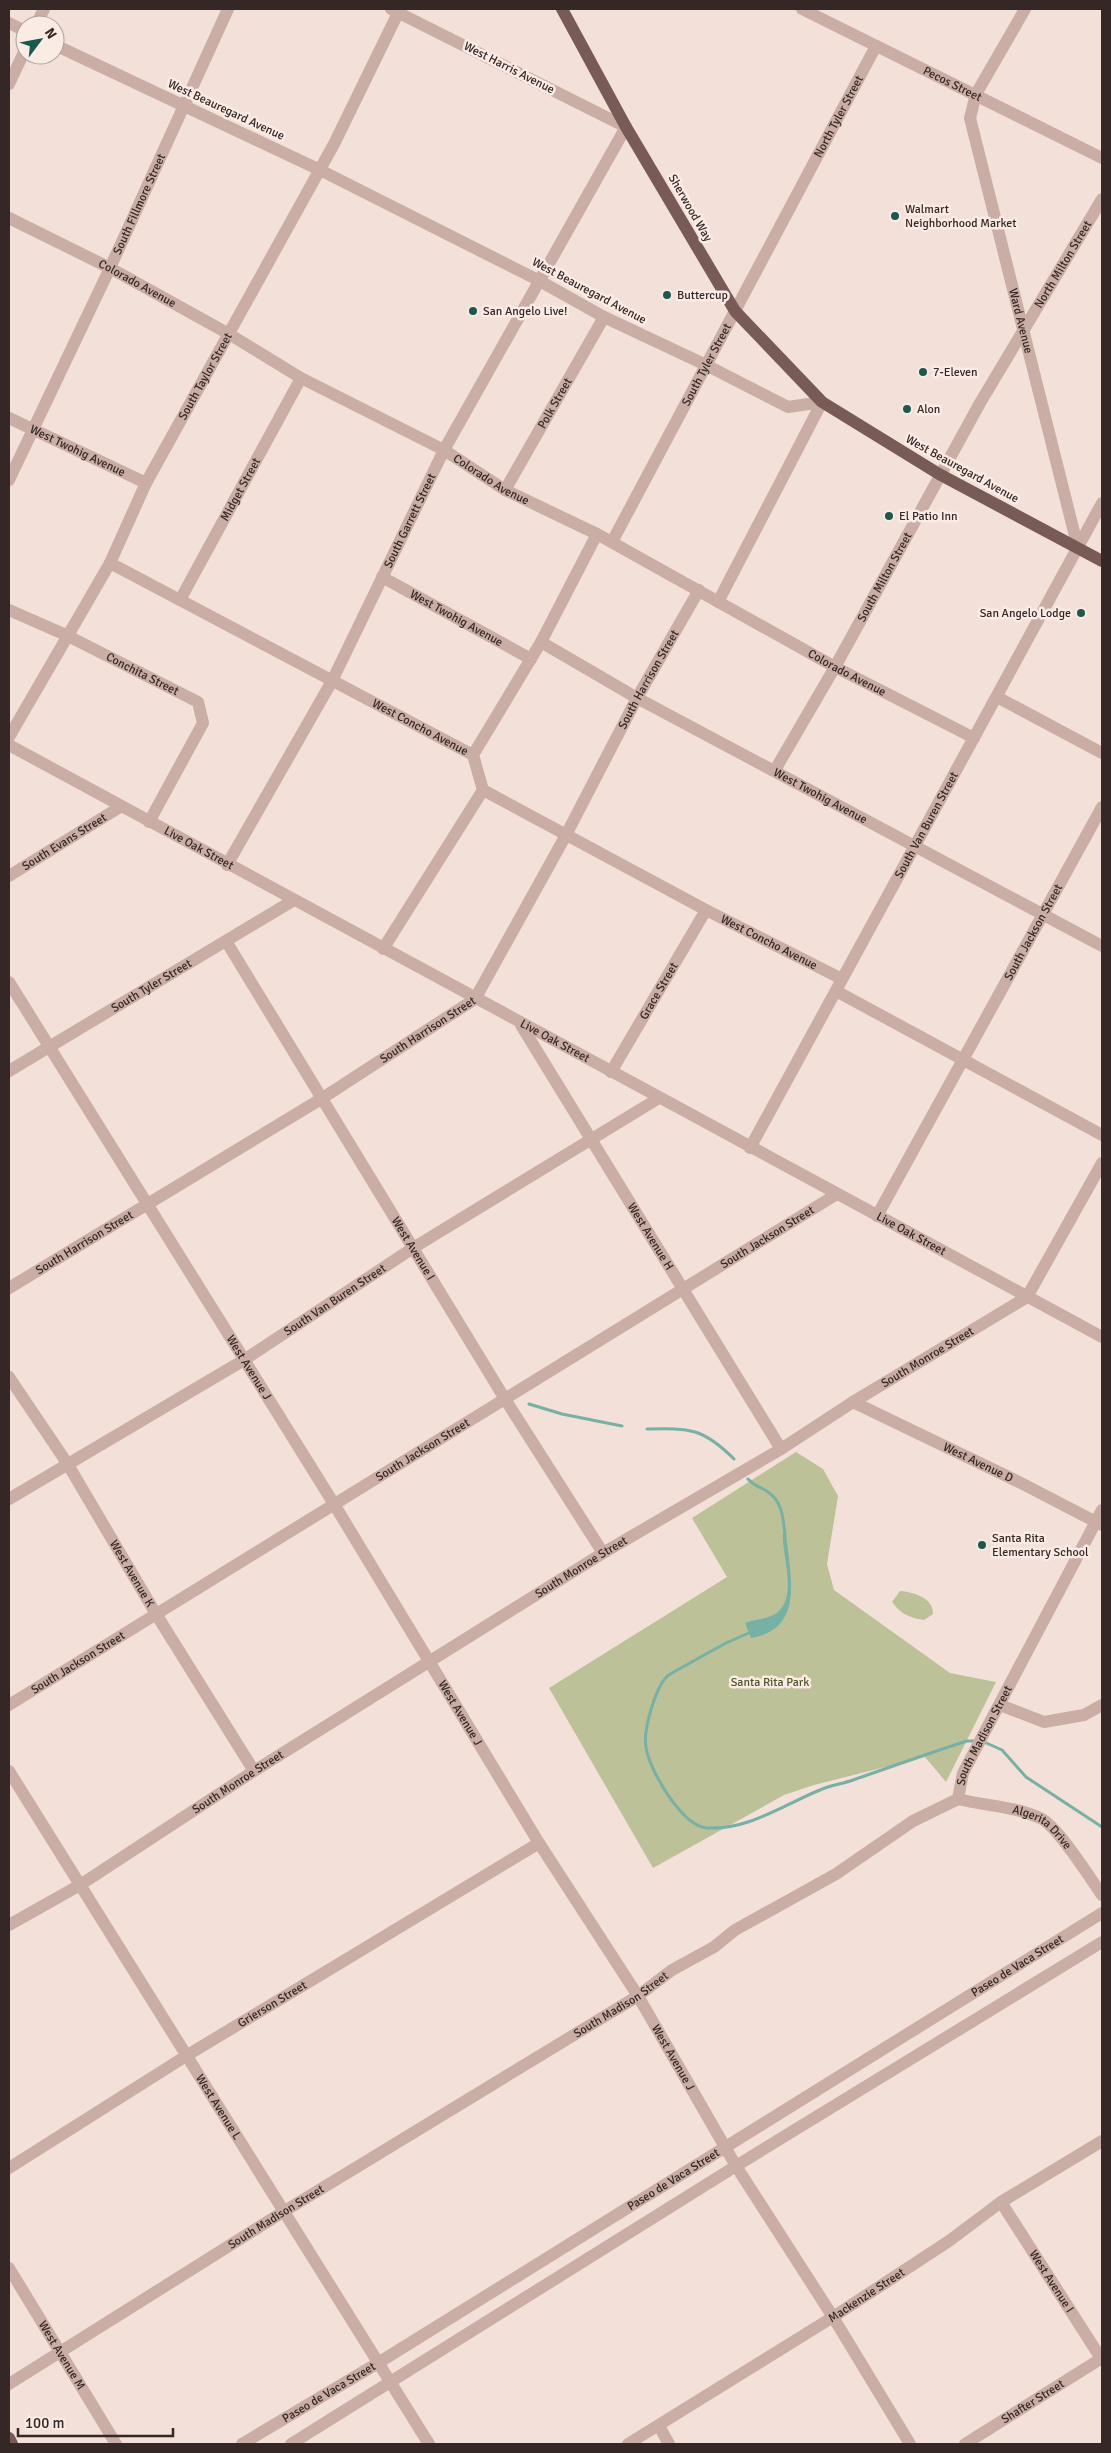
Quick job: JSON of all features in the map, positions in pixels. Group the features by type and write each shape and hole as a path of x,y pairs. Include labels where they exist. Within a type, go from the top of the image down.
{"main road":[{"name":"Sherwood Way","path":"562,9 626,127 734,311 822,402"},
{"name":"West Beauregard Avenue","path":"822,402 940,474 1102,561"},
{"path":"9,2438 12,2444"}],"street":[{"name":"South Fillmore Street","path":"9,480 110,268 182,105 228,9"},
{"name":"Pecos Street","path":"802,9 1102,158"},
{"name":"Ward Avenue","path":"1025,9 976,94 970,118 1078,548"},
{"name":"West Harris Avenue","path":"396,10 626,127"},
{"name":"South Taylor Street","path":"9,737 66,635 110,563 146,483 318,169 334,144 396,10"},
{"name":"North Tyler Street","path":"802,186 876,46"},
{"name":"West Beauregard Avenue","path":"65,51 318,169 538,280 604,317 706,365 788,407 822,402"},
{"path":"9,84 18,65"},
{"name":"South Garrett Street","path":"227,865 332,681 444,450 538,280 626,127"},
{"name":"South Tyler Street","path":"612,542 802,186"},
{"name":"North Milton Street","path":"1023,329 1102,199"},
{"name":"Colorado Avenue","path":"9,218 110,268 229,334 301,378 444,450 506,490 597,534 836,667 974,738"},
{"name":"Polk Street","path":"506,490 604,317"},
{"name":"South Milton Street","path":"775,770 836,667 940,474 1023,329"},
{"name":"Midget Street","path":"180,600 301,378"},
{"path":"718,602 822,402"},
{"name":"West Twohig Avenue","path":"9,418 146,483"},
{"name":"South Van Buren Street","path":"750,1148 1102,503"},
{"path":"473,755 541,642 597,534"},
{"name":"West Concho Avenue","path":"110,563 473,755 483,790 706,910 839,985 962,1059 1102,1135"},
{"name":"West Twohig Avenue","path":"382,577 531,659"},
{"name":"South Harrison Street","path":"9,1288 149,1206 321,1099 475,999 566,835 637,698 699,590"},
{"path":"9,610 66,635"},
{"name":"Conchita Street","path":"66,635 198,702 203,723 149,822"},
{"name":"West Twohig Avenue","path":"541,642 637,698 916,845 1102,946"},
{"path":"997,697 1102,754"},
{"name":"Live Oak Street","path":"9,745 227,865 1102,1337"},
{"path":"383,949 483,790"},
{"name":"South Evans Street","path":"9,876 120,807"},
{"name":"South Jackson Street","path":"877,1216 1102,807"},
{"name":"South Tyler Street","path":"9,1071 294,900"},
{"name":"Grace Street","path":"611,1072 706,910"},
{"name":"West Avenue I","path":"226,941 505,1399 603,1553"},
{"name":"West Avenue J","path":"9,982 334,1504 539,1843 638,1996 736,2166 834,2317 910,2444"},
{"name":"West Avenue H","path":"520,1023 781,1449"},
{"name":"South Van Buren Street","path":"9,1499 244,1360 413,1248 659,1098"},
{"name":"South Monroe Street","path":"9,1924 80,1885 254,1772 603,1553 781,1449 853,1402 1027,1297 1102,1163"},
{"name":"South Jackson Street","path":"9,1705 837,1194"},
{"name":"West Avenue K","path":"9,1377 67,1463 156,1614 254,1772"},
{"name":"West Avenue D","path":"853,1402 1100,1519"},
{"name":"South Madison Street","path":"9,2384 283,2212 638,1996 672,1970 714,1947 736,1930 836,1874 914,1821 958,1799 963,1773 1100,1519"},
{"path":"1000,1705 1044,1722 1084,1715 1102,1706"},
{"name":"West Avenue L","path":"9,1771 428,2444"},
{"name":"Algerita Drive","path":"958,1799 981,1805 1005,1807 1042,1818 1060,1837 1102,1895"},
{"name":"Grierson Street","path":"9,2168 186,2056 539,1843"},
{"name":"Paseo de Vaca Street","path":"242,2444 378,2364 1102,1913"},
{"name":"Paseo de Vaca Street","path":"292,2444 736,2166 1102,1942"},
{"name":"Mackenzie Street","path":"628,2444 834,2317 949,2241 1001,2202 1102,2141"},
{"name":"West Avenue I","path":"1001,2202 1102,2359"},
{"name":"West Avenue M","path":"9,2268 116,2444"},
{"name":"Shafter Street","path":"965,2444 1102,2359"},
{"path":"659,2426 669,2444"}],"green space":[{"name":"Santa Rita Park","path":"796,1452 823,1469 838,1496 827,1564 834,1590 950,1673 996,1682 946,1782 925,1757 814,1785 784,1795 653,1868 549,1688 727,1577 692,1518"},
{"path":"900,1591 922,1597 930,1604 933,1614 924,1620 914,1618 902,1612 892,1602"}],"water":[{"path":"783,1532 786,1533 791,1581 791,1596 787,1611 781,1623 769,1632 751,1638 745,1623 774,1615 784,1604 787,1595 788,1585"}],"waterway":[{"path":"529,1404 562,1414 622,1426"},
{"path":"647,1429 674,1429 695,1432 713,1441 734,1459"},
{"path":"748,1479 768,1492 777,1501 784,1523 785,1535"},
{"path":"751,1632 726,1643 670,1674 655,1697 647,1730 646,1747 648,1757 668,1795 687,1818 697,1825 707,1828 722,1828 751,1821 824,1788 967,1741 976,1741"},
{"path":"984,1742 1002,1750 1026,1777 1102,1827"}],"place":[{"name":"Walmart Neighborhood Market","path":"895,216"},
{"name":"Buttercup","path":"667,295"},
{"name":"San Angelo Live!","path":"473,311"},
{"name":"7-Eleven","path":"923,372"},
{"name":"Alon","path":"907,409"},
{"name":"El Patio Inn","path":"889,516"},
{"name":"San Angelo Lodge","path":"1081,613"},
{"name":"Santa Rita Elementary School","path":"982,1545"}]}
